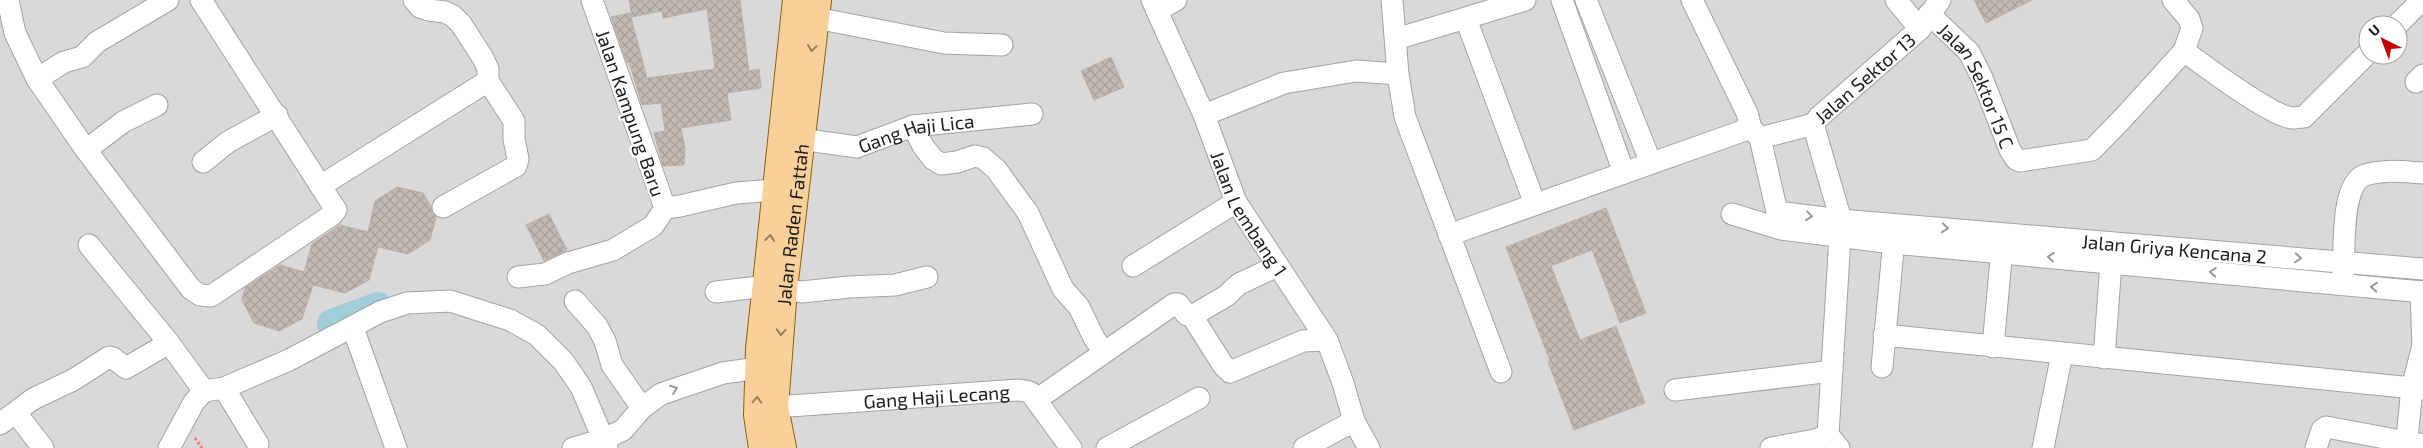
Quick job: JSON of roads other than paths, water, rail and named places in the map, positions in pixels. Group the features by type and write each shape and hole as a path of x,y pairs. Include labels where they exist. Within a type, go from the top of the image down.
{"main road":[{"name":"Jalan Raden Fattah","path":"783,448 775,407 775,190 796,0"},
{"name":"Jalan Raden Fattah","path":"762,448 757,416 758,368 775,287 800,139 817,9"}],"street":[{"path":"8,0 14,33 37,79 86,150 191,289 200,296 210,296 332,215 336,210 277,114 201,0"},
{"path":"37,79 64,62 82,58 97,42 168,0"},
{"path":"414,0 424,9 445,12 453,16 461,24 483,58 488,69 488,81 514,121 514,139 518,159 516,166 443,207"},
{"name":"Jalan Kampung Baru","path":"518,277 545,274 568,263 613,250 653,226 664,208 592,0"},
{"path":"1154,5 1176,0"},
{"path":"1392,0 1398,74 1405,117 1501,372"},
{"path":"1396,39 1525,0"},
{"path":"1562,0 1624,173"},
{"path":"1586,0 1651,163"},
{"path":"1692,0 1756,133 1779,220"},
{"path":"1896,0 1930,15"},
{"path":"2173,0 2189,19 2192,28 2184,51 2269,108 2290,118 2304,116 2358,63"},
{"path":"2407,15 2422,0"},
{"name":"Jalan Lembang 1","path":"1154,5 1204,115 1236,202 1327,340 1343,383 1354,421 1369,448"},
{"path":"817,9 944,43 1002,45"},
{"name":"Jalan Sektor 15 C","path":"1930,15 1969,52 1982,78 2010,150 2020,160 2092,150 2184,51"},
{"name":"Jalan Sektor 13","path":"1833,442 1832,371 1840,227 1814,124 1819,117 1930,15"},
{"path":"1466,19 1535,204"},
{"path":"1204,115 1284,83 1356,71 1398,74"},
{"path":"322,185 488,81"},
{"path":"86,150 124,122 157,105"},
{"path":"203,162 228,142 277,114"},
{"name":"Gang Haji Lica","path":"800,139 857,147 913,126 1032,114"},
{"path":"1449,235 1651,163 1756,133 1814,124"},
{"path":"913,126 923,146 933,159 942,164 957,162 975,156 983,158 996,169 1031,219 1063,289 1079,307 1104,352"},
{"path":"2342,284 2348,201 2351,187 2363,176 2385,171 2423,173"},
{"path":"664,208 736,193 775,190"},
{"path":"1133,266 1236,202"},
{"name":"Jalan Griya Kencana 2","path":"1732,214 1895,233 2002,242 2344,262 2423,269"},
{"path":"1882,367 1895,233"},
{"path":"1992,347 2002,242"},
{"name":"Jalan Griya Kencana 2","path":"2002,242 2111,263 2422,292"},
{"path":"89,245 169,343 214,390 258,444"},
{"name":"Jalan Griya Kencana 2","path":"2104,358 2111,263"},
{"path":"1192,316 1226,296 1246,280 1277,266"},
{"path":"728,286 775,287 802,292 849,287 895,286 927,277"},
{"path":"2316,448 2322,430 2326,427 2412,445 2422,348 2422,292"},
{"path":"169,448 188,412 214,390 289,360 380,312 408,303 450,300 510,320 537,335 563,361 581,387 610,439"},
{"path":"575,301 597,326 606,341 612,365 642,408"},
{"path":"1036,400 1174,304 1178,304 1187,315 1192,316 1223,365 1230,372 1304,341 1327,340"},
{"path":"352,328 396,448"},
{"path":"1884,335 2417,389"},
{"path":"43,448 8,419 33,399 73,380 109,357 126,368 169,343"},
{"path":"2043,448 2062,354"},
{"path":"574,448 610,439 642,408 661,394 723,373 758,368"},
{"path":"1676,390 1832,371"},
{"name":"Gang Haji Lecang","path":"775,407 1019,390 1030,392 1071,448"},
{"path":"1107,448 1199,398"},
{"path":"1304,448 1354,421"},
{"path":"1771,448 1815,440 1833,442"}],"waterway":[{"path":"332,324 378,307"}]}
